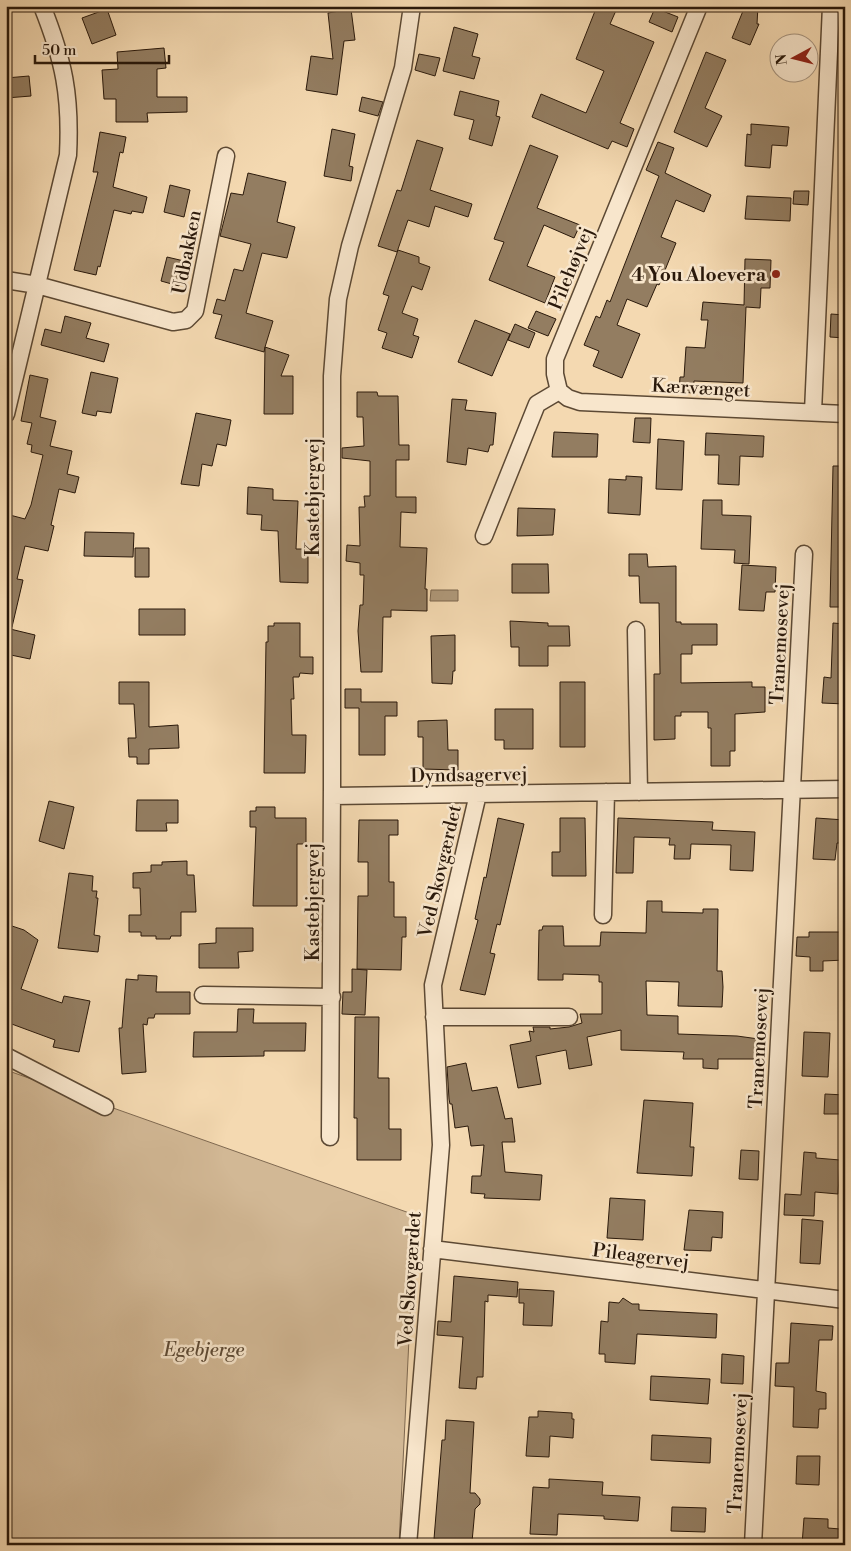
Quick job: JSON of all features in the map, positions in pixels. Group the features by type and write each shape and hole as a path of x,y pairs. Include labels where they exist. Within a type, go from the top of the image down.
{"street":[{"path":"6,414 68,155 70,119 67,87 58,46 42,6"},
{"name":"Kastebjergvej","path":"330,1137 332,998 332,376 338,299 350,246 404,68 412,6"},
{"name":"Pilehøjvej","path":"559,391 555,374 555,360 699,6"},
{"path":"813,412 831,6"},
{"name":"Udbakken","path":"6,280 37,284 173,322 186,320 195,311 226,156"},
{"path":"484,536 537,404 559,391"},
{"name":"Kærvænget","path":"559,391 568,398 580,402 845,414"},
{"name":"Tranemosevej","path":"753,1545 804,554"},
{"path":"636,630 639,792"},
{"name":"Dyndsagervej","path":"332,796 845,789"},
{"path":"603,915 606,792"},
{"name":"Ved Skovgærdet","path":"408,1545 441,1145 433,985 478,794"},
{"path":"203,995 332,998"},
{"path":"434,1017 569,1017"},
{"path":"6,1056 105,1107"},
{"name":"Pileagervej","path":"432,1249 845,1300"}],"green space":[{"name":"Egebjerge","path":"6,1070 415,1215 399,1545 6,1545"}],"shaded area":[{"path":"431,590 458,590 458,601 430,601"}],"building":[{"path":"597,6 618,6 610,24 654,42 620,123 634,129 627,147 612,141 608,149 532,117 541,94 586,113 604,71 576,59"},
{"path":"745,6 758,6 757,24 759,24 750,45 732,38"},
{"path":"655,8 678,17 672,32 649,22"},
{"path":"107,9 116,35 92,44 82,18"},
{"path":"351,9 355,40 344,41 337,95 306,90 311,56 333,59 328,13"},
{"path":"454,27 478,34 472,56 480,58 474,79 443,71"},
{"path":"164,48 166,68 157,69 157,97 187,97 187,112 147,113 148,122 116,122 116,99 104,99 102,70 118,69 117,52"},
{"path":"706,52 726,60 705,108 722,116 707,147 674,132"},
{"path":"419,54 440,58 435,76 415,70"},
{"path":"29,76 31,96 6,98 6,78"},
{"path":"460,91 499,101 496,116 500,117 492,146 469,139 474,120 454,115"},
{"path":"362,97 383,102 378,116 359,111"},
{"path":"751,124 789,127 787,146 772,145 770,168 745,166 747,134 751,135"},
{"path":"332,129 355,134 349,166 353,167 351,181 324,176"},
{"path":"100,132 126,137 123,153 120,152 113,187 147,197 143,213 132,211 131,214 114,210 100,267 98,266 96,275 74,270 98,172 93,172"},
{"path":"417,140 443,148 430,190 472,204 468,217 435,206 429,227 408,220 397,252 378,246 397,190 401,191"},
{"path":"658,142 674,148 665,173 711,195 704,212 676,200 661,237 676,243 659,285 657,284 647,307 627,299 617,325 640,334 622,378 593,366 599,351 584,345 596,316 600,318 607,300 610,302 659,176 646,170"},
{"path":"530,145 558,156 537,208 580,225 574,238 544,225 527,266 555,277 545,303 489,280 504,242 494,239"},
{"path":"248,173 286,182 277,222 295,227 287,258 262,253 246,313 273,321 264,352 215,338 222,315 213,313 217,299 225,301 234,269 243,271 251,244 220,236 231,193 243,195"},
{"path":"170,185 190,190 184,217 164,212"},
{"path":"794,191 809,191 808,205 793,204"},
{"path":"747,196 791,198 790,221 745,219"},
{"path":"398,250 419,257 419,263 430,267 422,290 412,286 402,313 418,319 413,335 419,337 412,358 382,348 387,333 378,330 389,296 383,294"},
{"path":"167,257 184,261 179,286 161,281"},
{"path":"745,259 771,260 770,288 761,288 760,308 746,307 743,383 694,381 693,393 679,392 680,377 684,377 686,347 705,348 708,320 701,320 703,302 744,305"},
{"path":"536,311 556,319 548,336 528,328"},
{"path":"831,314 845,315 845,338 830,337"},
{"path":"65,316 91,323 86,338 109,344 104,362 41,345 45,329 61,333"},
{"path":"475,320 510,334 492,376 458,362"},
{"path":"515,324 535,333 529,348 508,340"},
{"path":"265,347 289,355 281,376 293,376 293,414 264,414"},
{"path":"91,372 118,378 111,413 97,411 96,416 82,413"},
{"path":"30,375 48,379 40,417 56,421 50,446 72,451 67,474 79,477 75,493 59,489 51,525 54,526 48,551 25,546 17,579 23,580 12,627 6,627 6,514 25,519 31,505 43,455 31,452 32,445 27,444 32,423 21,421"},
{"path":"357,392 377,392 378,396 398,396 399,445 409,445 409,460 396,460 396,497 416,497 416,513 401,512 400,547 427,548 425,589 427,589 427,611 391,610 391,617 383,617 382,672 361,672 358,631 360,605 363,605 364,575 360,575 360,563 346,561 347,545 360,546 359,507 365,507 364,496 370,496 370,461 342,458 342,448 364,446 363,417 357,417"},
{"path":"452,399 467,400 465,410 496,413 493,445 490,445 488,452 468,448 466,465 447,462"},
{"path":"196,413 231,420 226,446 217,444 212,466 202,464 199,486 181,484"},
{"path":"635,418 651,418 650,443 633,442"},
{"path":"554,432 598,434 597,457 552,457"},
{"path":"706,433 764,436 763,457 740,456 739,485 718,484 719,455 705,455"},
{"path":"658,439 684,441 682,490 656,489"},
{"path":"833,466 845,466 845,607 830,607"},
{"path":"626,476 642,477 640,515 608,513 609,479 626,480"},
{"path":"248,487 273,489 273,500 298,501 296,549 308,549 308,583 280,582 278,531 261,530 262,515 247,514"},
{"path":"703,500 722,500 722,515 751,516 749,564 734,563 735,550 701,549"},
{"path":"518,508 555,509 553,535 517,536"},
{"path":"85,532 134,533 133,557 84,556"},
{"path":"135,548 149,548 149,577 135,577"},
{"path":"629,554 647,554 648,567 676,566 676,622 681,622 681,624 717,624 717,645 692,645 692,654 681,654 681,683 752,682 752,687 765,687 765,712 735,714 735,751 730,751 730,766 711,766 711,728 708,728 708,712 681,712 681,716 675,716 675,739 654,740 654,674 660,674 659,603 640,603 639,576 629,576"},
{"path":"512,564 548,564 549,593 512,593"},
{"path":"742,565 776,567 775,592 766,592 764,611 739,610"},
{"path":"139,609 185,609 185,635 139,635"},
{"path":"510,621 548,623 548,626 569,626 570,646 548,646 548,666 519,666 519,647 511,647"},
{"path":"274,623 300,623 300,657 313,657 313,674 300,673 299,677 293,677 294,699 291,699 292,735 306,735 305,773 264,773 266,642 268,642 268,626 274,626"},
{"path":"833,623 845,624 845,704 822,703 824,677 831,678"},
{"path":"6,628 35,635 30,659 6,654"},
{"path":"455,635 455,671 453,671 452,684 432,683 431,636"},
{"path":"119,682 149,682 149,727 178,725 179,748 149,749 149,764 137,764 137,757 129,757 128,738 136,738 134,704 119,704"},
{"path":"560,682 585,682 585,747 560,747"},
{"path":"345,689 361,689 361,702 397,702 397,716 385,716 385,755 359,755 359,708 345,708"},
{"path":"495,709 533,709 533,749 504,749 504,740 495,740"},
{"path":"447,720 448,750 458,750 458,770 423,769 423,737 418,737 418,721"},
{"path":"137,800 178,800 178,823 166,823 167,831 136,831"},
{"path":"49,801 74,807 64,849 39,841"},
{"path":"256,807 275,807 275,818 306,818 306,844 297,844 297,906 253,906 256,827 250,827 250,811 256,811"},
{"path":"498,818 524,824 500,925 497,924 490,953 495,954 485,995 460,990 478,920 475,919 484,877 486,878"},
{"path":"560,818 585,818 586,876 552,876 552,852 560,852"},
{"path":"618,818 713,822 712,830 755,832 753,871 730,870 731,845 691,844 690,859 674,859 675,845 669,845 670,838 634,837 633,873 616,873"},
{"path":"816,818 845,820 845,843 837,843 835,860 813,859"},
{"path":"359,820 398,820 398,835 389,835 389,882 394,882 394,917 406,917 406,937 402,937 401,970 357,969 358,896 368,896 368,862 358,862"},
{"path":"187,861 187,875 194,875 196,912 181,912 181,936 171,936 170,939 156,939 156,936 141,936 141,932 129,932 129,915 141,915 140,888 133,888 133,873 151,872 151,865 162,865 162,862"},
{"path":"69,873 93,876 92,891 97,891 96,898 98,898 94,935 100,936 98,952 58,948"},
{"path":"647,901 662,901 662,912 703,913 703,909 718,909 717,971 722,971 723,987 722,1007 678,1006 679,982 646,981 647,1015 678,1016 678,1034 737,1036 766,1040 765,1059 718,1059 718,1069 703,1068 703,1059 683,1059 684,1052 621,1050 621,1030 587,1037 592,1065 569,1069 566,1050 536,1056 541,1084 518,1088 510,1045 531,1041 529,1031 534,1032 533,1027 550,1027 550,1029 569,1027 582,1023 580,1014 602,1014 602,982 599,982 599,975 563,974 563,980 538,980 539,930 542,930 543,926 563,926 564,946 600,946 601,932 646,933"},
{"path":"6,924 24,930 38,940 21,989 62,1003 64,996 90,1001 79,1052 53,1047 55,1040 9,1023 6,1025"},
{"path":"216,928 253,928 253,951 238,952 239,968 199,968 199,944 216,943"},
{"path":"809,932 845,932 845,960 823,961 823,971 810,971 810,957 796,956 797,937 809,937"},
{"path":"352,969 367,970 365,1015 342,1014 343,992 352,992"},
{"path":"138,975 157,976 156,992 190,992 190,1014 155,1014 154,1018 148,1018 147,1025 143,1024 146,1072 122,1074 119,1028 122,1028 126,979 138,980"},
{"path":"238,1009 254,1009 253,1023 306,1023 305,1051 264,1051 264,1056 193,1057 194,1032 237,1032"},
{"path":"355,1017 379,1017 378,1078 389,1078 389,1129 401,1129 401,1160 357,1160 357,1118 354,1118"},
{"path":"804,1032 830,1033 828,1077 802,1076"},
{"path":"466,1063 472,1091 497,1087 505,1119 512,1118 515,1142 502,1142 505,1172 542,1175 540,1200 484,1198 485,1194 471,1193 472,1176 481,1176 484,1145 471,1146 468,1126 455,1128 452,1104 450,1104 449,1099 447,1067"},
{"path":"825,1094 845,1095 845,1114 824,1114"},
{"path":"644,1100 693,1103 690,1147 694,1147 692,1176 637,1173"},
{"path":"741,1150 759,1151 758,1180 739,1179"},
{"path":"804,1152 816,1153 816,1158 840,1160 838,1194 815,1192 814,1216 784,1215 785,1194 801,1195"},
{"path":"610,1198 645,1200 643,1240 607,1238"},
{"path":"689,1210 723,1212 722,1238 712,1237 711,1251 684,1250"},
{"path":"802,1219 823,1221 820,1264 800,1263"},
{"path":"454,1276 518,1282 517,1297 488,1295 488,1302 485,1301 483,1377 477,1377 476,1389 459,1388 463,1337 437,1335 438,1321 451,1322"},
{"path":"519,1289 554,1291 552,1326 523,1325 524,1303 519,1303"},
{"path":"623,1298 632,1304 639,1304 639,1310 717,1314 716,1338 637,1334 635,1364 605,1362 605,1354 599,1354 601,1321 608,1322 609,1302 619,1303"},
{"path":"791,1323 833,1326 832,1340 819,1340 816,1391 826,1393 826,1409 819,1409 818,1428 793,1427 794,1387 775,1386 776,1363 789,1363"},
{"path":"722,1354 744,1356 743,1384 721,1383"},
{"path":"651,1376 710,1379 708,1404 650,1400"},
{"path":"538,1411 572,1413 572,1419 574,1419 573,1438 550,1436 549,1457 526,1456 529,1417 538,1417"},
{"path":"446,1420 474,1422 470,1493 475,1493 480,1499 480,1504 475,1509 472,1542 434,1539 442,1440 445,1440"},
{"path":"652,1435 711,1438 710,1463 651,1460"},
{"path":"797,1456 820,1456 819,1485 796,1484"},
{"path":"549,1479 603,1482 602,1495 640,1497 638,1521 604,1519 604,1516 558,1514 557,1535 530,1534 533,1487 549,1488"},
{"path":"672,1507 706,1508 705,1532 671,1531"},
{"path":"804,1518 828,1519 828,1528 840,1529 840,1544 802,1545"}],"place":[{"name":"4 You Aloevera","path":"776,274"}]}
